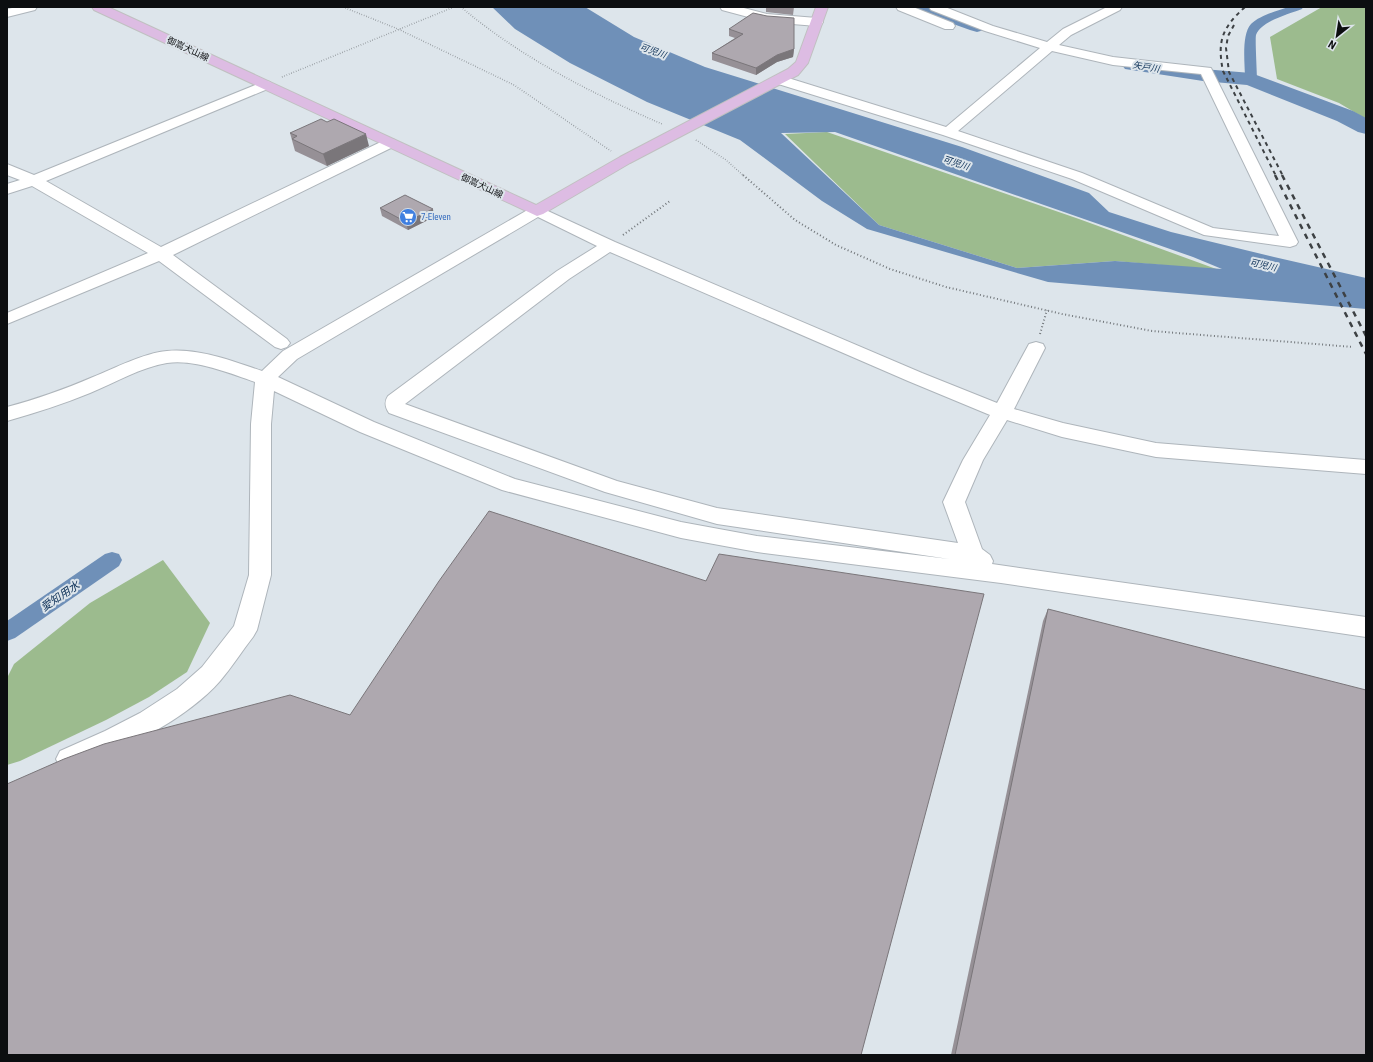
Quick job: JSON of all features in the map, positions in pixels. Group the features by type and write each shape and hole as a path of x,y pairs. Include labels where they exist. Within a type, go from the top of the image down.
{"main road":[{"name":"御嵩犬山線","path":"98,7 536,211"},
{"path":"536,211 625,160 793,72 802,63 822,7"}],"street":[{"path":"7,13 31,7"},
{"path":"726,7 767,18 817,22"},
{"path":"902,7 962,32"},
{"path":"778,81 948,132 1077,176 1210,232 1290,242 1206,86 1206,71 1172,68 1083,55 992,29 935,7"},
{"path":"948,132 1049,46 1074,27 1116,7"},
{"path":"7,189 34,181 265,85"},
{"path":"7,319 161,254 390,143"},
{"path":"7,169 34,181 161,254 281,343"},
{"path":"51,767 114,739 149,720 186,697 211,674 245,630 260,575 261,424 265,379 290,355 536,211 609,245 915,377 1002,412 1062,430 1156,450 1366,467"},
{"path":"609,245 563,275 395,401 396,408 612,487 717,516 973,554 1001,574"},
{"path":"973,554 954,502 973,460 1002,412 1036,348"},
{"path":"7,414 58,399 142,364 167,357 194,358 221,364 265,379 367,427 509,485 681,530 757,544 1001,574 1366,627"}],"path":[{"path":"343,7 398,29 514,85 625,160"},
{"path":"265,85 454,7"},
{"path":"461,7 474,18 549,69 632,111 681,132 718,155 810,229 843,248 883,266 929,283 966,293 1120,326 1353,347"},
{"path":"609,245 670,201"},
{"path":"1036,348 1047,310"}],"green space":[{"path":"1322,7 1366,7 1366,119 1339,103 1277,79 1270,37"},
{"path":"827,132 1079,219 1219,270 1115,261 1017,268 879,225 785,134"},
{"path":"163,560 210,623 187,672 149,697 106,720 20,761 7,765 7,678 14,664 90,603"}],"water":[{"name":"可児川","path":"492,7 585,7 634,37 705,67 962,147 1089,193 1109,212 1171,232 1366,278 1366,309 1048,282 867,229 822,201 740,140 647,102 570,63 515,29","holes":["835,132 1193,257 1222,269 1115,261 1017,268 879,225 781,133"]}],"building":[{"path":"753,13 767,16 794,18 794,49 777,55 756,68 712,53 743,34 729,29"},
{"path":"321,119 327,122 334,119 366,134 323,154 292,139 297,136 290,133"},
{"path":"405,195 433,209 406,222 380,208"},
{"path":"489,511 706,581 719,554 984,594 861,1055 7,1055 7,784 64,759 104,744 290,695 350,715 439,581"},
{"path":"1048,609 1366,690 1366,1055 955,1055"}],"waterway":[{"name":"矢戸川","path":"924,7 977,26"},
{"path":"1251,79 1250,36 1255,26 1262,21 1298,7"},
{"name":"矢戸川","path":"1132,65 1203,75 1251,79 1345,116 1366,127"},
{"name":"愛知用水","path":"7,632 112,560"}],"railway":[{"path":"1245,7 1231,22 1223,36 1221,43 1221,60 1223,71 1276,176"},
{"path":"1234,25 1228,36 1226,48 1229,72 1283,176"},
{"path":"1275,175 1366,354"},
{"path":"1282,175 1366,336"}],"place":[{"name":"7-Eleven","path":"408,217"}]}
